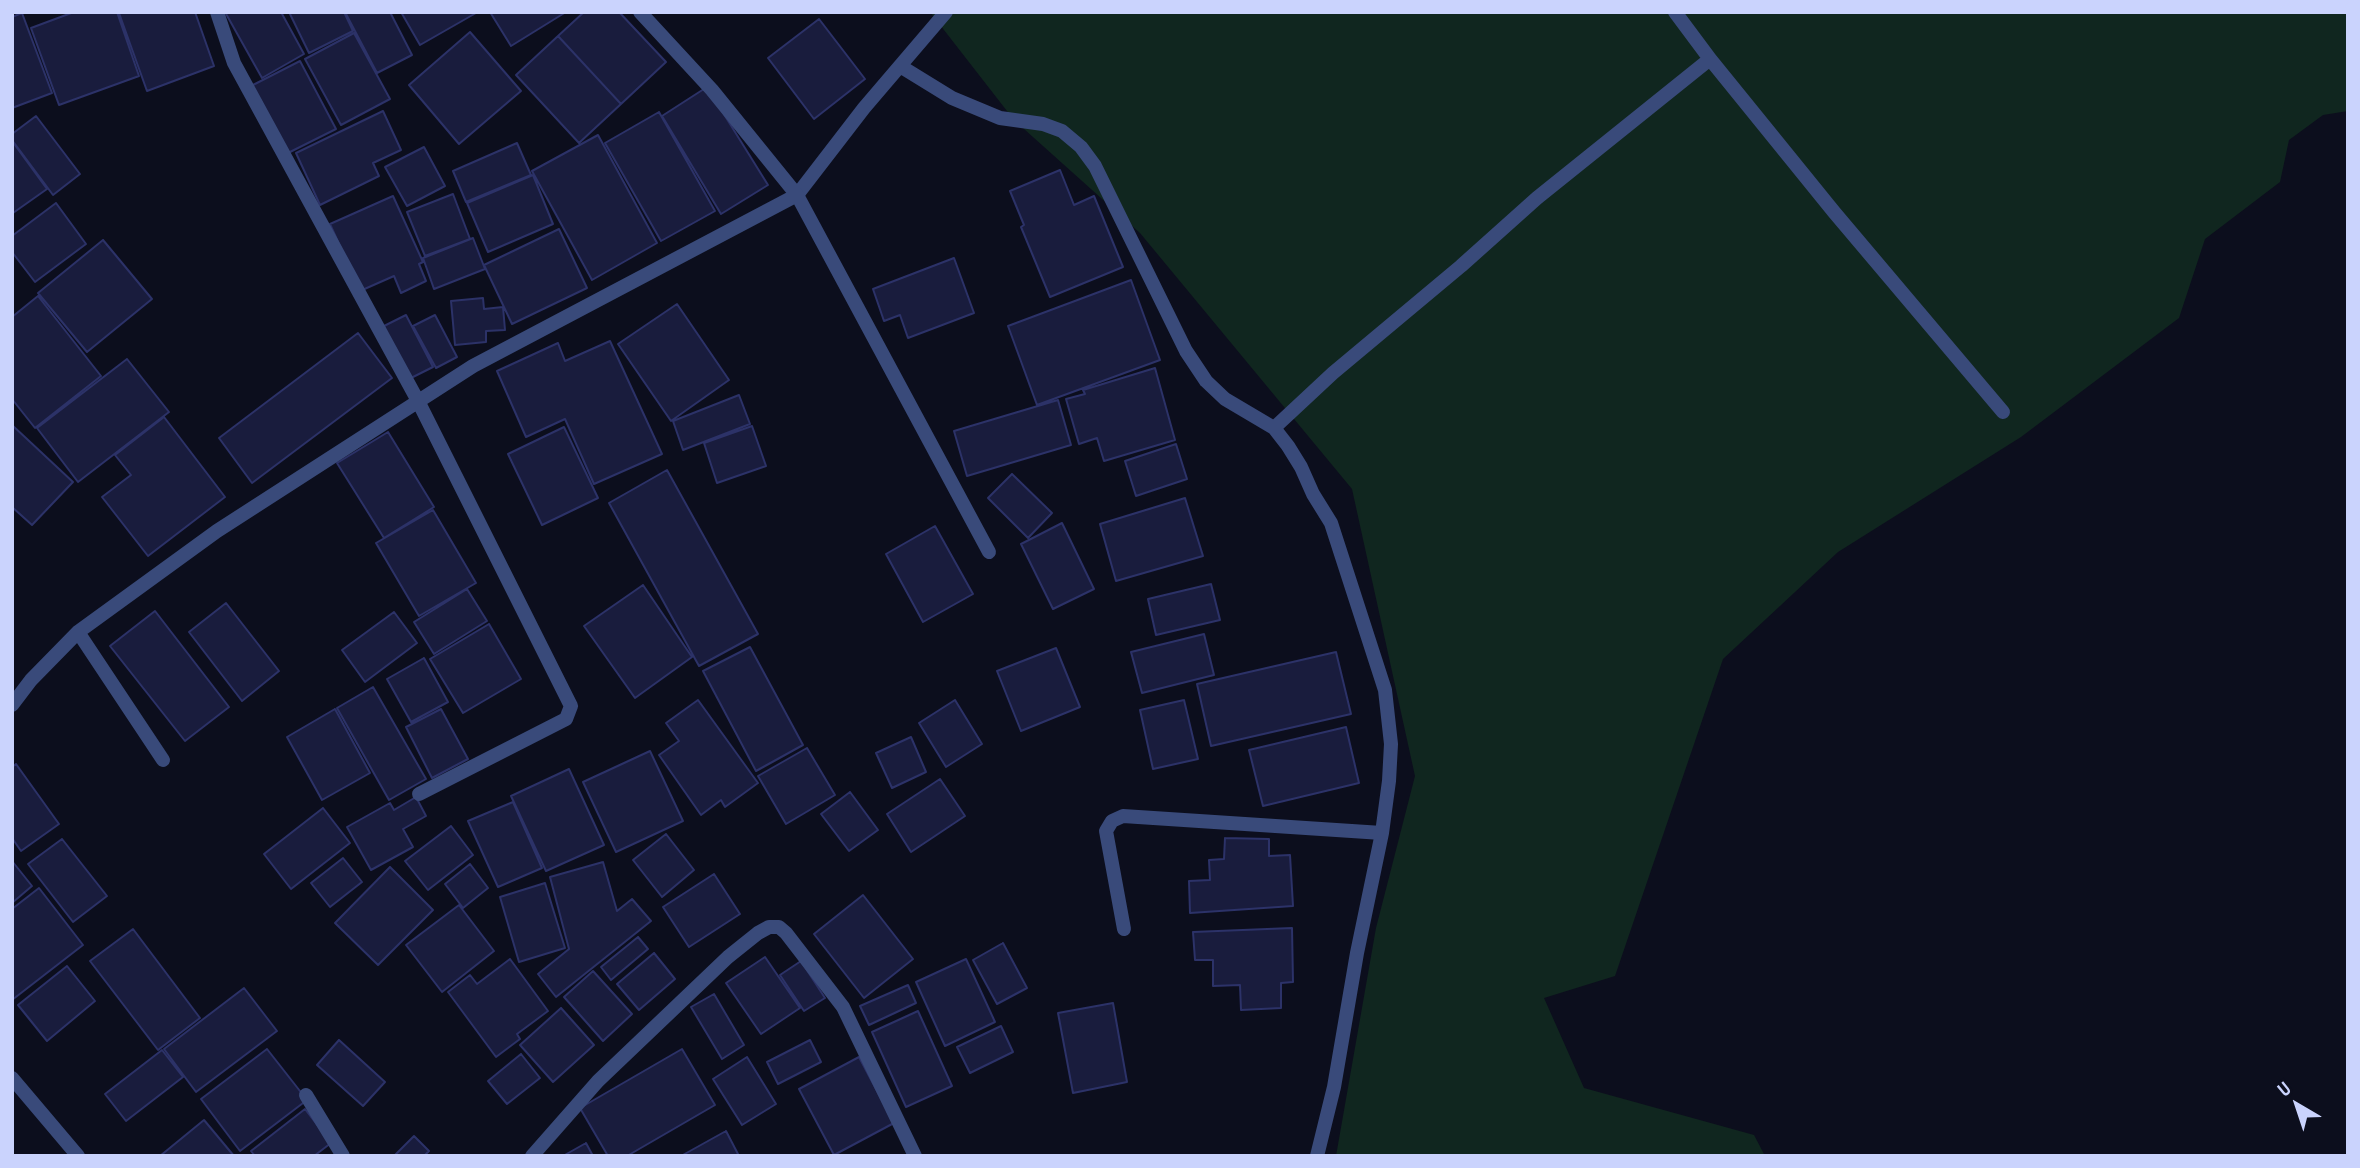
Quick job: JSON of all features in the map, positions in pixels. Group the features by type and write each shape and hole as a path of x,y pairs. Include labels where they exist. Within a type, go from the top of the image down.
{"street":[{"path":"217,12 234,62 418,401 571,706 566,719 419,794"},
{"path":"640,12 712,90 797,195 989,552"},
{"path":"12,705 31,680 78,632 217,531 473,366 797,195 864,108 946,12"},
{"path":"1675,12 1834,212 2003,412"},
{"path":"1274,428 1333,373 1461,266 1537,198 1710,59"},
{"path":"900,65 952,98 1000,118 1043,124 1062,131 1081,148 1095,166 1186,351 1206,381 1224,399 1274,428 1295,456 1331,523 1385,690 1391,744 1382,833 1357,953 1334,1087 1317,1156"},
{"path":"78,632 163,761"},
{"path":"1124,929 1106,831 1112,821 1123,816 1382,833"},
{"path":"532,1156 598,1081 729,957 758,933 779,927 843,1007 915,1156"},
{"path":"12,1078 78,1156"},
{"path":"306,1095 343,1156"}],"green space":[{"path":"930,12 2348,12 2348,111 2323,115 2289,140 2280,182 2205,239 2179,318 2021,437 1838,552 1723,659 1615,976 1544,998 1584,1088 1754,1135 1765,1156 1336,1156 1376,928 1415,776 1352,489 1140,233 1014,120"}],"building":[{"path":"74,12 117,12 139,76 59,105 31,28"},
{"path":"195,12 214,66 147,91 119,13"},
{"path":"225,12 281,12 304,54 262,78"},
{"path":"289,12 344,12 353,31 309,53"},
{"path":"345,12 390,12 412,55 377,73"},
{"path":"401,12 476,12 476,13 420,45"},
{"path":"490,12 566,12 511,46"},
{"path":"584,12 619,12 666,62 621,104 558,36"},
{"path":"22,13 52,93 12,108 12,17"},
{"path":"819,19 865,79 814,119 768,58"},
{"path":"470,32 521,91 459,144 409,85"},
{"path":"354,33 390,99 341,125 305,59"},
{"path":"558,36 621,104 579,143 516,75"},
{"path":"300,61 336,129 286,154 251,86"},
{"path":"707,87 768,185 721,214 662,116"},
{"path":"383,111 401,150 373,163 379,176 320,205 296,153"},
{"path":"659,112 715,211 661,241 605,143"},
{"path":"36,116 80,174 53,195 12,140 12,134"},
{"path":"598,135 657,243 592,280 532,171"},
{"path":"12,141 47,189 13,213 12,212"},
{"path":"517,143 531,175 466,202 453,171"},
{"path":"424,147 445,186 407,206 385,167"},
{"path":"1060,170 1074,205 1094,196 1123,267 1050,297 1021,227 1024,225 1010,191"},
{"path":"533,175 553,224 488,252 467,203"},
{"path":"453,194 470,239 425,256 407,212"},
{"path":"393,196 423,262 419,264 426,281 401,293 394,276 360,291 330,224"},
{"path":"56,203 86,244 35,282 12,252 12,236"},
{"path":"559,229 587,288 512,324 484,265"},
{"path":"473,238 485,269 434,289 423,258"},
{"path":"103,240 152,299 87,352 38,293"},
{"path":"954,258 974,313 908,338 900,315 884,321 873,289"},
{"path":"1131,280 1160,360 1037,405 1008,326"},
{"path":"38,296 101,376 35,428 12,399 12,317"},
{"path":"483,298 484,309 503,307 505,330 486,331 486,342 455,345 451,301"},
{"path":"677,304 729,380 671,421 618,344"},
{"path":"406,315 433,367 409,379 382,327"},
{"path":"435,315 457,357 436,368 413,326"},
{"path":"358,333 392,378 252,483 219,438"},
{"path":"610,341 662,454 594,484 565,419 526,437 497,371 558,343 565,361"},
{"path":"127,359 169,412 78,482 37,428"},
{"path":"1155,368 1175,440 1104,461 1097,438 1079,444 1066,399 1085,394 1083,390"},
{"path":"739,395 750,424 683,450 673,421"},
{"path":"1058,400 1071,445 967,476 954,431"},
{"path":"164,417 225,497 148,556 102,497 131,475 115,455"},
{"path":"12,425 73,482 32,525 12,507"},
{"path":"752,426 766,466 717,483 704,443"},
{"path":"564,427 598,498 542,525 508,454"},
{"path":"388,432 434,507 384,538 337,463"},
{"path":"1176,444 1187,479 1136,496 1125,461"},
{"path":"667,470 758,634 699,666 609,503"},
{"path":"1012,474 1052,513 1028,538 988,498"},
{"path":"1185,498 1203,556 1116,581 1100,524"},
{"path":"433,510 476,583 419,616 376,543"},
{"path":"1062,523 1094,589 1053,609 1021,544"},
{"path":"935,526 973,594 923,622 886,554"},
{"path":"1211,584 1220,620 1156,635 1148,599"},
{"path":"643,585 692,657 635,698 584,626"},
{"path":"467,589 487,621 434,654 414,622"},
{"path":"226,603 279,671 242,701 189,632"},
{"path":"155,611 229,707 185,741 110,646"},
{"path":"394,612 417,643 365,682 342,650"},
{"path":"489,624 521,679 463,713 430,659"},
{"path":"1204,634 1214,675 1142,693 1131,652"},
{"path":"750,647 803,745 756,771 703,671"},
{"path":"1056,648 1080,707 1021,731 997,671"},
{"path":"1336,652 1351,714 1211,746 1197,684"},
{"path":"424,658 448,702 411,722 387,679"},
{"path":"373,687 426,779 389,800 337,708"},
{"path":"698,700 758,783 725,807 721,800 701,815 659,755 679,741 666,723"},
{"path":"955,700 982,744 946,767 919,723"},
{"path":"1184,700 1198,759 1153,769 1140,710"},
{"path":"335,709 370,773 322,800 287,737"},
{"path":"441,709 468,759 432,778 406,727"},
{"path":"1346,727 1359,783 1263,806 1249,750"},
{"path":"911,737 926,772 892,788 876,753"},
{"path":"807,748 835,795 786,824 758,776"},
{"path":"650,751 683,821 616,852 583,782"},
{"path":"16,764 59,824 21,851 12,838 12,767"},
{"path":"569,769 604,845 546,871 511,796"},
{"path":"940,779 965,816 911,852 887,814"},
{"path":"850,792 878,830 849,851 821,814"},
{"path":"416,797 426,816 403,829 413,847 371,870 347,827 390,803 394,810"},
{"path":"513,802 542,868 498,887 468,821"},
{"path":"323,808 350,843 291,889 264,854"},
{"path":"451,826 473,855 428,890 405,861"},
{"path":"666,834 694,870 662,897 633,860"},
{"path":"1225,838 1269,839 1269,856 1290,855 1293,906 1190,913 1189,881 1210,880 1209,860 1224,859"},
{"path":"62,839 107,896 73,922 28,864"},
{"path":"343,858 362,882 330,907 311,883"},
{"path":"12,861 32,886 12,903"},
{"path":"603,862 617,911 632,899 651,921 556,997 538,974 569,949 550,877"},
{"path":"470,864 488,888 463,908 445,884"},
{"path":"390,867 433,910 378,965 335,923"},
{"path":"714,874 740,914 689,947 663,907"},
{"path":"545,883 565,948 519,962 500,897"},
{"path":"39,888 83,945 12,1000 12,909"},
{"path":"863,895 913,959 864,998 814,934"},
{"path":"459,905 494,951 442,992 406,945"},
{"path":"1292,928 1293,982 1281,983 1281,1008 1241,1010 1240,985 1213,986 1213,960 1195,960 1193,932"},
{"path":"133,929 200,1018 158,1050 90,961"},
{"path":"638,937 648,949 611,980 601,967"},
{"path":"1003,943 1027,988 997,1004 973,960"},
{"path":"654,953 675,979 639,1010 617,984"},
{"path":"765,957 800,1008 761,1034 726,983"},
{"path":"510,959 548,1011 517,1034 520,1039 496,1057 448,992 470,975 477,984"},
{"path":"966,959 995,1022 945,1046 916,982"},
{"path":"801,961 825,998 804,1011 780,975"},
{"path":"67,966 95,1001 47,1041 18,1005"},
{"path":"593,971 632,1014 603,1041 564,997"},
{"path":"908,985 916,1003 869,1025 860,1006"},
{"path":"244,988 277,1031 196,1092 164,1049"},
{"path":"714,994 744,1045 722,1059 691,1007"},
{"path":"1113,1003 1127,1082 1073,1093 1058,1013"},
{"path":"561,1008 594,1045 553,1082 520,1045"},
{"path":"918,1011 952,1086 906,1107 872,1032"},
{"path":"1001,1026 1013,1052 970,1073 957,1047"},
{"path":"339,1040 385,1082 363,1106 317,1065"},
{"path":"810,1040 821,1062 778,1084 767,1062"},
{"path":"267,1049 307,1100 240,1151 201,1099"},
{"path":"682,1049 715,1105 627,1156 608,1156 580,1108"},
{"path":"162,1050 183,1077 126,1121 105,1094"},
{"path":"521,1054 540,1078 507,1104 488,1081"},
{"path":"747,1057 776,1104 742,1125 713,1079"},
{"path":"859,1057 894,1123 834,1155 799,1089"},
{"path":"305,1109 331,1143 314,1156 255,1156 251,1151"},
{"path":"204,1120 234,1156 160,1156"},
{"path":"726,1131 739,1156 681,1156"},
{"path":"414,1136 429,1151 424,1156 394,1156"},
{"path":"586,1143 593,1156 563,1156"}]}
